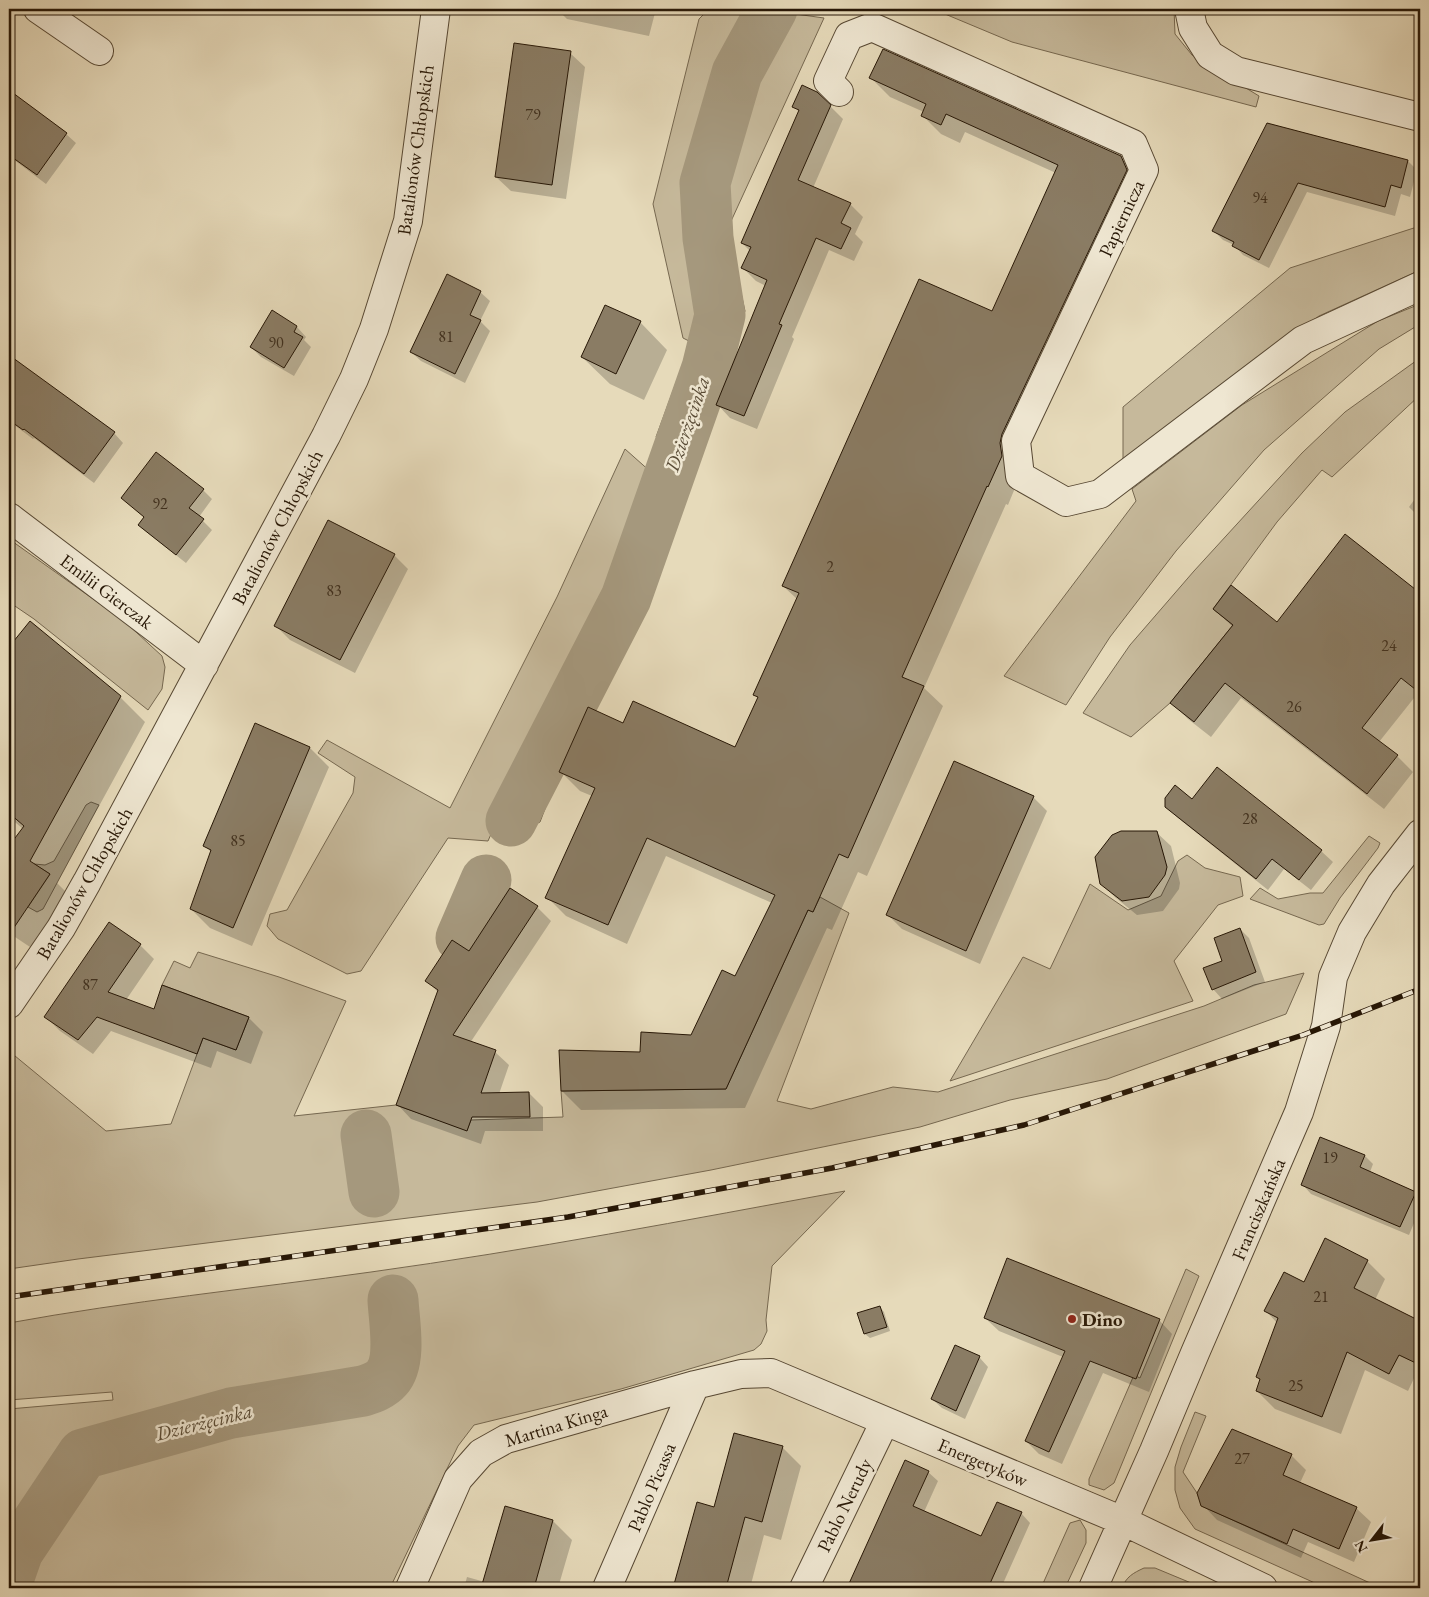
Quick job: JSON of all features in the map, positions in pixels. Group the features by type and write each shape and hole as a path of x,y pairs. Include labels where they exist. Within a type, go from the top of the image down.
{"street":[{"path":"38,9 99,51"},
{"name":"Batalionów Chłopskich","path":"9,1004 60,928 87,882 326,436 354,380 374,329 408,221 436,9"},
{"path":"1188,9 1193,28 1210,55 1236,71 1420,117"},
{"name":"Papiernicza","path":"839,92 828,81 849,36 872,27 1133,144 1144,170 1016,441 1020,476 1066,502 1100,494 1303,340 1420,286"},
{"name":"Emilii Gierczak","path":"9,517 204,665"},
{"name":"Franciszkańska","path":"1093,1588 1300,1112 1326,1026 1332,977 1352,932 1381,884 1420,834"},
{"name":"Energetyków","path":"695,1385 741,1374 771,1373 1122,1522 1263,1588"},
{"name":"Martina Kinga","path":"410,1588 458,1479 481,1453 506,1439 695,1385"},
{"name":"Pablo Picassa","path":"607,1588 695,1385"},
{"name":"Pablo Nerudy","path":"804,1588 885,1421"}],"shaded area":[{"path":"709,9 760,9 824,18 727,230 745,311 689,462 656,437 691,342 683,338 653,204 699,19"},
{"path":"933,9 1174,9 1175,34 1192,55 1259,96 1256,107 1012,42"},
{"path":"1420,226 1420,270 1319,316 1220,386 1123,460 1123,407 1290,268"},
{"path":"1420,304 1420,324 1379,349 1264,450 1176,551 1110,637 1066,705 1004,676 1136,501 1132,489 1242,405 1378,321"},
{"path":"1420,358 1420,395 1332,477 1322,470 1277,522 1213,609 1233,625 1170,703 1131,737 1083,713 1130,645 1194,571 1302,453 1345,412"},
{"path":"625,449 652,473 678,491 559,772 540,822 514,834 495,825 488,841 448,838 361,971 347,974 278,939 267,926 270,914 287,910 353,793 355,777 318,753 327,740 450,808 557,597"},
{"path":"9,539 124,621 162,656 165,667 162,689 148,710 34,619 9,602"},
{"path":"91,802 99,805 43,909 37,912 28,907 50,874 34,864 45,865 54,861 86,805"},
{"path":"1369,836 1380,843 1378,848 1340,898 1324,924 1319,925 1250,899 1260,888 1278,899 1310,893 1323,893"},
{"path":"1187,855 1205,868 1240,877 1243,896 1218,905 1174,961 1193,1001 950,1081 1023,957 1050,969 1090,884 1128,910 1161,896 1178,861"},
{"path":"820,897 849,913 777,1101 811,1109 893,1087 938,1092 1204,1006 1254,985 1304,973 1286,1014 1107,1079 1010,1100 920,1127 711,1170 537,1202 9,1269 9,1051 106,1131 171,1124 203,1038 236,1050 249,1017 162,985 174,961 190,968 198,952 279,977 346,1001 294,1116 396,1105 467,1130 471,1120 563,1117 561,1091 726,1089 808,910 813,912"},
{"path":"845,1191 772,1266 766,1320 767,1331 761,1344 754,1350 621,1389 474,1425 458,1446 390,1588 9,1588 9,1409 113,1400 112,1392 9,1400 9,1323 99,1308 371,1272 490,1254"},
{"path":"1186,1269 1199,1276 1114,1483 1104,1490 1089,1485 1089,1479 1134,1375 1140,1378"},
{"path":"1195,1412 1206,1416 1183,1472 1197,1493 1202,1506 1381,1588 1326,1588 1195,1529 1180,1508 1175,1490 1175,1467"},
{"path":"1080,1520 1086,1530 1086,1543 1065,1588 1041,1588 1070,1523"},
{"path":"1144,1568 1155,1568 1196,1585 1188,1588 1122,1588 1130,1576"}],"building":[{"path":"514,43 571,51 552,185 495,177"},
{"path":"883,49 1121,156 1127,170 1002,434 1000,443 1002,456 902,677 924,686 848,858 839,854 813,912 808,910 726,1089 561,1091 559,1050 640,1052 641,1032 691,1035 722,970 735,976 775,895 647,838 608,925 545,898 595,788 559,772 588,707 623,723 633,701 735,747 758,697 753,695 799,593 782,586 919,279 992,311 1058,165 946,114 941,125 921,116 926,104 869,78"},
{"path":"802,85 817,92 831,105 798,180 851,203 841,223 851,228 841,249 816,238 779,324 782,325 744,416 716,405 767,280 741,268 751,247 741,243 799,110 792,107"},
{"path":"9,90 67,133 37,175 9,155"},
{"path":"1267,123 1408,160 1401,188 1391,185 1385,207 1298,183 1259,260 1232,246 1234,242 1212,231"},
{"path":"447,274 481,291 470,315 481,320 455,374 410,352"},
{"path":"605,305 641,321 616,374 581,357"},
{"path":"272,310 297,326 294,332 303,337 284,368 250,347"},
{"path":"9,355 115,432 84,474 9,420"},
{"path":"156,452 204,489 189,508 204,519 176,555 138,525 144,517 121,498"},
{"path":"328,520 395,554 340,660 274,626"},
{"path":"1345,534 1420,593 1420,693 1401,678 1362,728 1398,755 1367,794 1225,683 1194,722 1170,703 1233,625 1213,609 1231,585 1277,622"},
{"path":"30,621 121,696 30,861 50,874 9,935 9,846 24,826 9,813 9,647"},
{"path":"255,723 310,747 233,928 190,909 211,850 203,846"},
{"path":"954,761 1034,796 966,951 886,915"},
{"path":"1217,767 1322,850 1299,880 1272,859 1256,879 1165,807 1165,798 1175,785 1192,799"},
{"path":"1121,831 1157,831 1167,867 1165,875 1149,897 1122,901 1100,884 1095,857 1112,835"},
{"path":"510,888 538,906 453,1035 496,1050 481,1093 529,1092 530,1117 472,1117 467,1131 396,1105 438,990 425,981 452,940 469,951"},
{"path":"109,922 141,944 108,992 154,1009 162,985 249,1017 236,1050 203,1038 197,1054 97,1017 78,1040 44,1017"},
{"path":"1240,928 1256,972 1212,990 1203,968 1222,961 1214,938"},
{"path":"1320,1137 1365,1155 1360,1167 1416,1192 1400,1227 1301,1185"},
{"path":"1325,1238 1368,1260 1354,1288 1420,1321 1420,1365 1399,1355 1389,1374 1347,1352 1322,1417 1256,1391 1260,1379 1256,1377 1278,1318 1264,1311 1284,1272 1304,1282"},
{"name":"Dino","path":"1007,1258 1160,1319 1136,1379 1090,1361 1049,1452 1025,1441 1065,1351 984,1318"},
{"path":"880,1306 887,1327 864,1334 857,1313"},
{"path":"955,1345 980,1356 956,1411 931,1399"},
{"path":"1232,1429 1292,1454 1283,1475 1357,1507 1339,1549 1293,1529 1287,1544 1201,1506 1197,1493"},
{"path":"734,1433 783,1446 762,1522 745,1517 726,1588 673,1588 697,1502 714,1507"},
{"path":"905,1460 929,1471 913,1506 981,1536 997,1502 1022,1512 988,1588 847,1588"},
{"path":"505,1506 553,1520 534,1588 481,1588"}],"waterway":[{"name":"Dzierżęcinka","path":"511,821 626,598 707,368 720,315 708,238 705,183 737,73 772,9"},
{"name":"Dzierżęcinka","path":"461,938 486,880"},
{"name":"Dzierżęcinka","path":"366,1135 374,1192"},
{"name":"Dzierżęcinka","path":"9,1577 18,1551 83,1454 231,1413 363,1391 382,1383 392,1371 396,1351 393,1300"}],"railway":[{"path":"9,1297 568,1217 832,1168 1024,1125 1303,1035 1420,989"}],"place":[{"name":"Dino","path":"1072,1319"}]}
